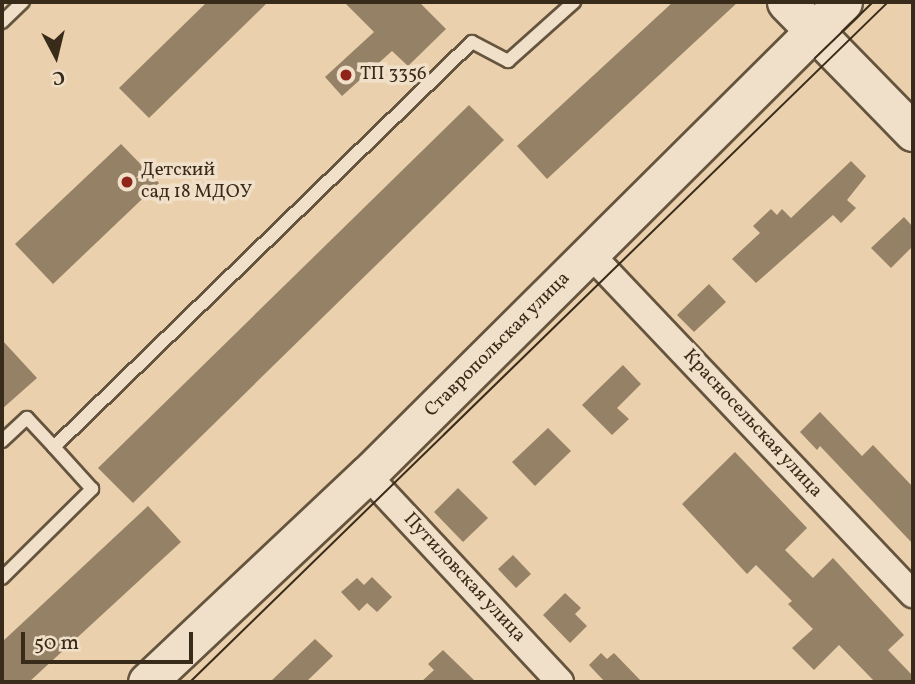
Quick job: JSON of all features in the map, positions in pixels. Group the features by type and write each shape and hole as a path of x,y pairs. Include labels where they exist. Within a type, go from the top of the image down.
{"street":[{"path":"786,2 913,132"},
{"name":"Ставропольская улица","path":"147,682 366,475 843,2"},
{"name":"Красносельская улица","path":"590,254 913,594"},
{"name":"Путиловская улица","path":"366,475 560,682"}],"lane":[{"path":"2,22 23,2"},
{"path":"54,447 472,42 508,61 571,3"},
{"path":"2,441 27,418 92,489 2,578"}],"building":[{"path":"207,2 268,2 149,118 119,88"},
{"path":"344,2 419,2 446,29 408,66 392,51 342,96 325,77 374,32"},
{"path":"673,2 738,2 547,179 517,146"},
{"path":"469,105 504,140 133,503 98,468"},
{"path":"121,144 159,183 53,284 15,244"},
{"path":"851,161 866,176 847,200 856,208 841,223 833,215 756,283 732,259 760,233 753,226 771,209 777,215 782,209 791,218"},
{"path":"904,217 913,227 913,246 891,268 871,248"},
{"path":"709,284 726,302 694,332 677,315"},
{"path":"2,340 37,378 2,409"},
{"path":"623,365 641,384 617,408 629,419 612,435 582,405"},
{"path":"820,412 862,456 873,445 913,487 913,544 820,446 817,450 800,432"},
{"path":"548,428 571,451 535,486 512,462"},
{"path":"735,452 807,528 785,550 813,578 833,558 904,635 888,650 913,676 913,682 875,682 839,645 814,670 792,648 813,629 788,604 792,601 756,565 747,574 682,504"},
{"path":"458,488 488,518 463,542 434,512"},
{"path":"148,506 181,542 29,682 2,682 2,642"},
{"path":"513,555 531,574 516,588 498,569"},
{"path":"372,577 392,597 377,612 367,603 359,611 341,592 357,578 364,585"},
{"path":"565,593 581,608 575,614 587,626 570,643 543,615"},
{"path":"315,639 333,656 306,682 270,682"},
{"path":"443,650 476,682 421,682 434,670 428,664"},
{"path":"601,653 607,659 614,653 642,682 605,682 589,665"}],"tram line":[{"path":"815,58 873,2"},
{"path":"190,682 888,2"}],"place":[{"name":"ТП 3356","path":"346,75"},
{"name":"Детский сад 18 МДОУ","path":"127,182"}]}
